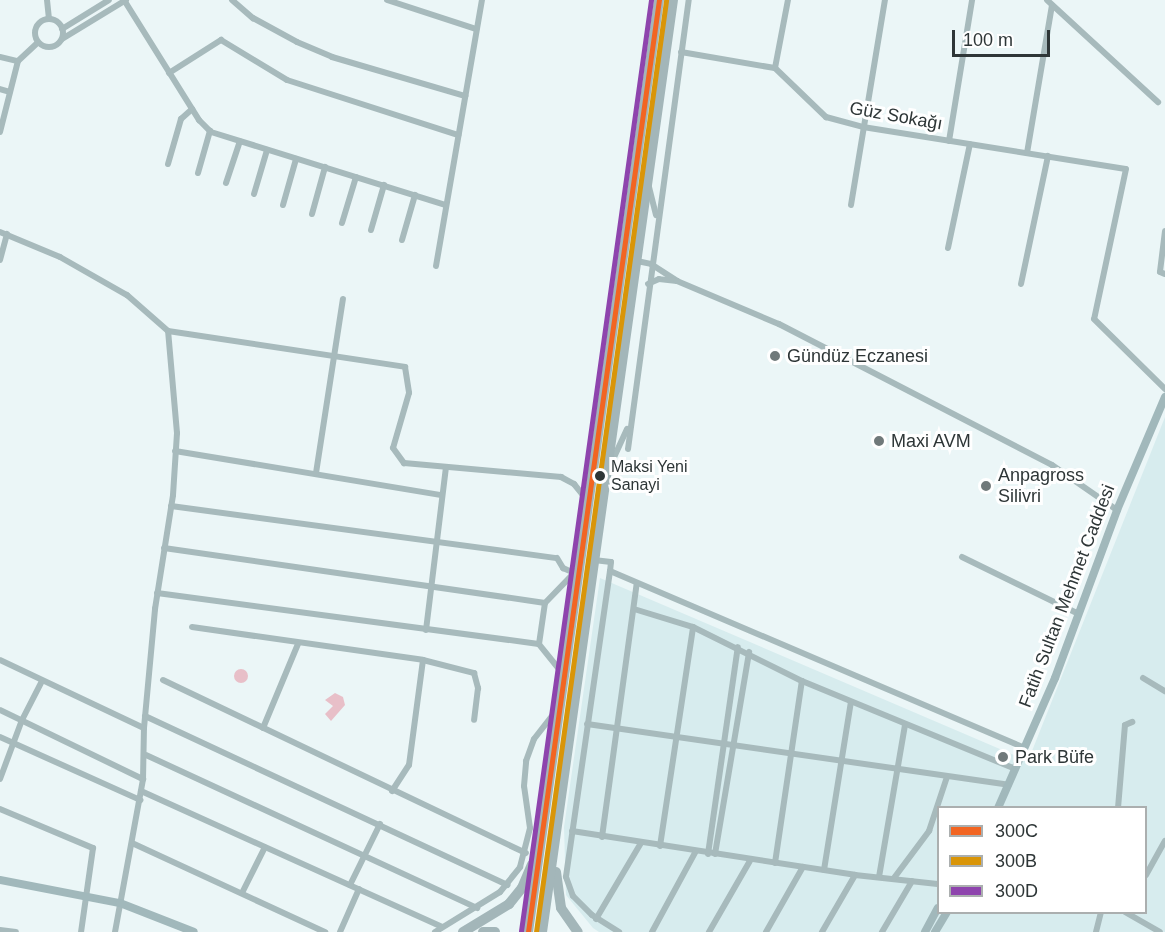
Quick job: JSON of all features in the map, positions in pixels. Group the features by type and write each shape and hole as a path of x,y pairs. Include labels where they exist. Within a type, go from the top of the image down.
{"highway":[{"path":"528,932 577,570 659,0"},
{"path":"542,932 673,0"},
{"path":"463,932 501,909 522,888 544,818"},
{"path":"557,831 559,902 578,932"},
{"path":"483,932 495,932"}],"main road":[{"name":"Fatih Sultan Mehmet Caddesi","path":"998,806 1025,748 1079,614 1117,510 1165,397"},
{"path":"0,880 88,895 120,903 194,932"},
{"path":"925,932 937,911"},
{"path":"935,932 946,914"}],"street":[{"path":"47,0 49,19 62,28"},
{"path":"62,28 109,0"},
{"path":"38,43 47,47 125,0 192,109 210,131 446,205"},
{"path":"232,0 254,18 306,46 465,96"},
{"path":"387,0 476,29"},
{"path":"436,266 482,0"},
{"path":"628,449 648,284 689,0"},
{"path":"681,52 775,68 788,0"},
{"path":"851,205 885,0"},
{"path":"949,141 972,0"},
{"path":"1049,2 1158,102"},
{"path":"1027,153 1049,2"},
{"path":"38,43 36,28 49,19"},
{"path":"61,40 62,28"},
{"path":"170,73 221,40 287,80 458,135"},
{"path":"0,132 18,61 38,43"},
{"path":"0,57 18,61"},
{"name":"Güz Sokağı","path":"775,68 826,117 863,127 1126,169 1094,319 1165,389"},
{"path":"0,89 10,92"},
{"path":"168,164 181,119 192,109"},
{"path":"198,173 210,131"},
{"path":"226,183 240,141"},
{"path":"948,248 970,144"},
{"path":"254,194 267,150"},
{"path":"1021,284 1048,156"},
{"path":"283,206 296,159"},
{"path":"312,214 325,167"},
{"path":"342,223 356,177"},
{"path":"648,182 657,218"},
{"path":"371,230 384,185"},
{"path":"402,240 415,195"},
{"path":"1165,231 1160,272 1165,274"},
{"path":"0,260 3,233 60,257 127,295 168,331 405,367 409,393 393,448 404,463 561,477 574,484 588,502"},
{"path":"637,261 651,264 677,281 779,324 1052,465 1117,510"},
{"path":"648,284 659,279 677,281"},
{"path":"316,473 343,299"},
{"path":"115,932 143,779 146,754 144,728 157,593 171,506 176,451 168,331"},
{"path":"606,471 625,437 633,403"},
{"path":"176,451 441,495"},
{"path":"426,630 446,466"},
{"path":"171,506 557,558 563,568 577,570"},
{"path":"164,548 545,603"},
{"path":"962,557 1079,614"},
{"path":"594,560 611,562 572,831 567,884 596,919 619,932"},
{"path":"539,644 545,603 577,570"},
{"path":"610,571 1025,748"},
{"path":"602,837 637,583"},
{"path":"157,593 539,644 564,675"},
{"path":"634,609 693,627 749,652 802,681 1016,769"},
{"path":"192,627 298,644 423,660 474,673 478,688 474,720"},
{"path":"660,846 674,737 693,627"},
{"path":"263,728 298,644"},
{"path":"712,854 722,745 738,647"},
{"path":"712,854 749,652"},
{"path":"0,660 144,728"},
{"path":"392,791 409,765 423,660"},
{"path":"1143,678 1165,691"},
{"path":"163,680 526,853"},
{"path":"0,779 15,744 22,720 42,681"},
{"path":"775,863 802,681"},
{"path":"824,870 851,702"},
{"path":"435,932 477,908 507,885 526,853 530,828 525,786 526,762 539,730 560,707"},
{"path":"0,710 143,779"},
{"path":"145,716 507,885"},
{"path":"1118,806 1125,725 1132,722"},
{"path":"587,724 732,747 1009,785"},
{"path":"879,877 905,725"},
{"path":"0,737 140,800"},
{"path":"146,754 477,908"},
{"path":"937,806 947,777"},
{"path":"141,791 442,927"},
{"path":"894,878 929,831 937,807"},
{"path":"0,809 93,848 81,932"},
{"path":"350,885 380,824"},
{"path":"572,831 855,875 937,884"},
{"path":"1147,873 1165,841"},
{"path":"132,843 326,932"},
{"path":"596,919 640,843"},
{"path":"242,893 265,847"},
{"path":"652,932 696,851"},
{"path":"708,932 751,859"},
{"path":"766,932 803,867"},
{"path":"822,932 855,875"},
{"path":"882,932 912,881"},
{"path":"340,932 359,889"},
{"path":"1096,932 1100,914"},
{"path":"1128,914 1160,932"},
{"path":"0,930 16,932"}],"shaded area":[{"path":"1165,417 1165,932 599,932 593,928 566,895 564,827 600,578 1028,761"},
{"path":"238,669 244,669 248,676 244,683 238,683 234,679 234,673"},
{"path":"335,693 343,697 345,705 331,721 325,714 333,706 325,700"}],"transit line":[{"name":"300D","path":"521,931 651,0"},
{"name":"300C","path":"528,932 659,0"},
{"name":"300B","path":"536,932 666,1"}],"place":[{"name":"Gündüz Eczanesi","path":"775,356"},
{"name":"Maxi AVM","path":"879,441"},
{"name":"Maksi Yeni Sanayi","path":"600,476"},
{"name":"Anpagross Silivri","path":"986,486"},
{"name":"Park Büfe","path":"1003,757"}]}
